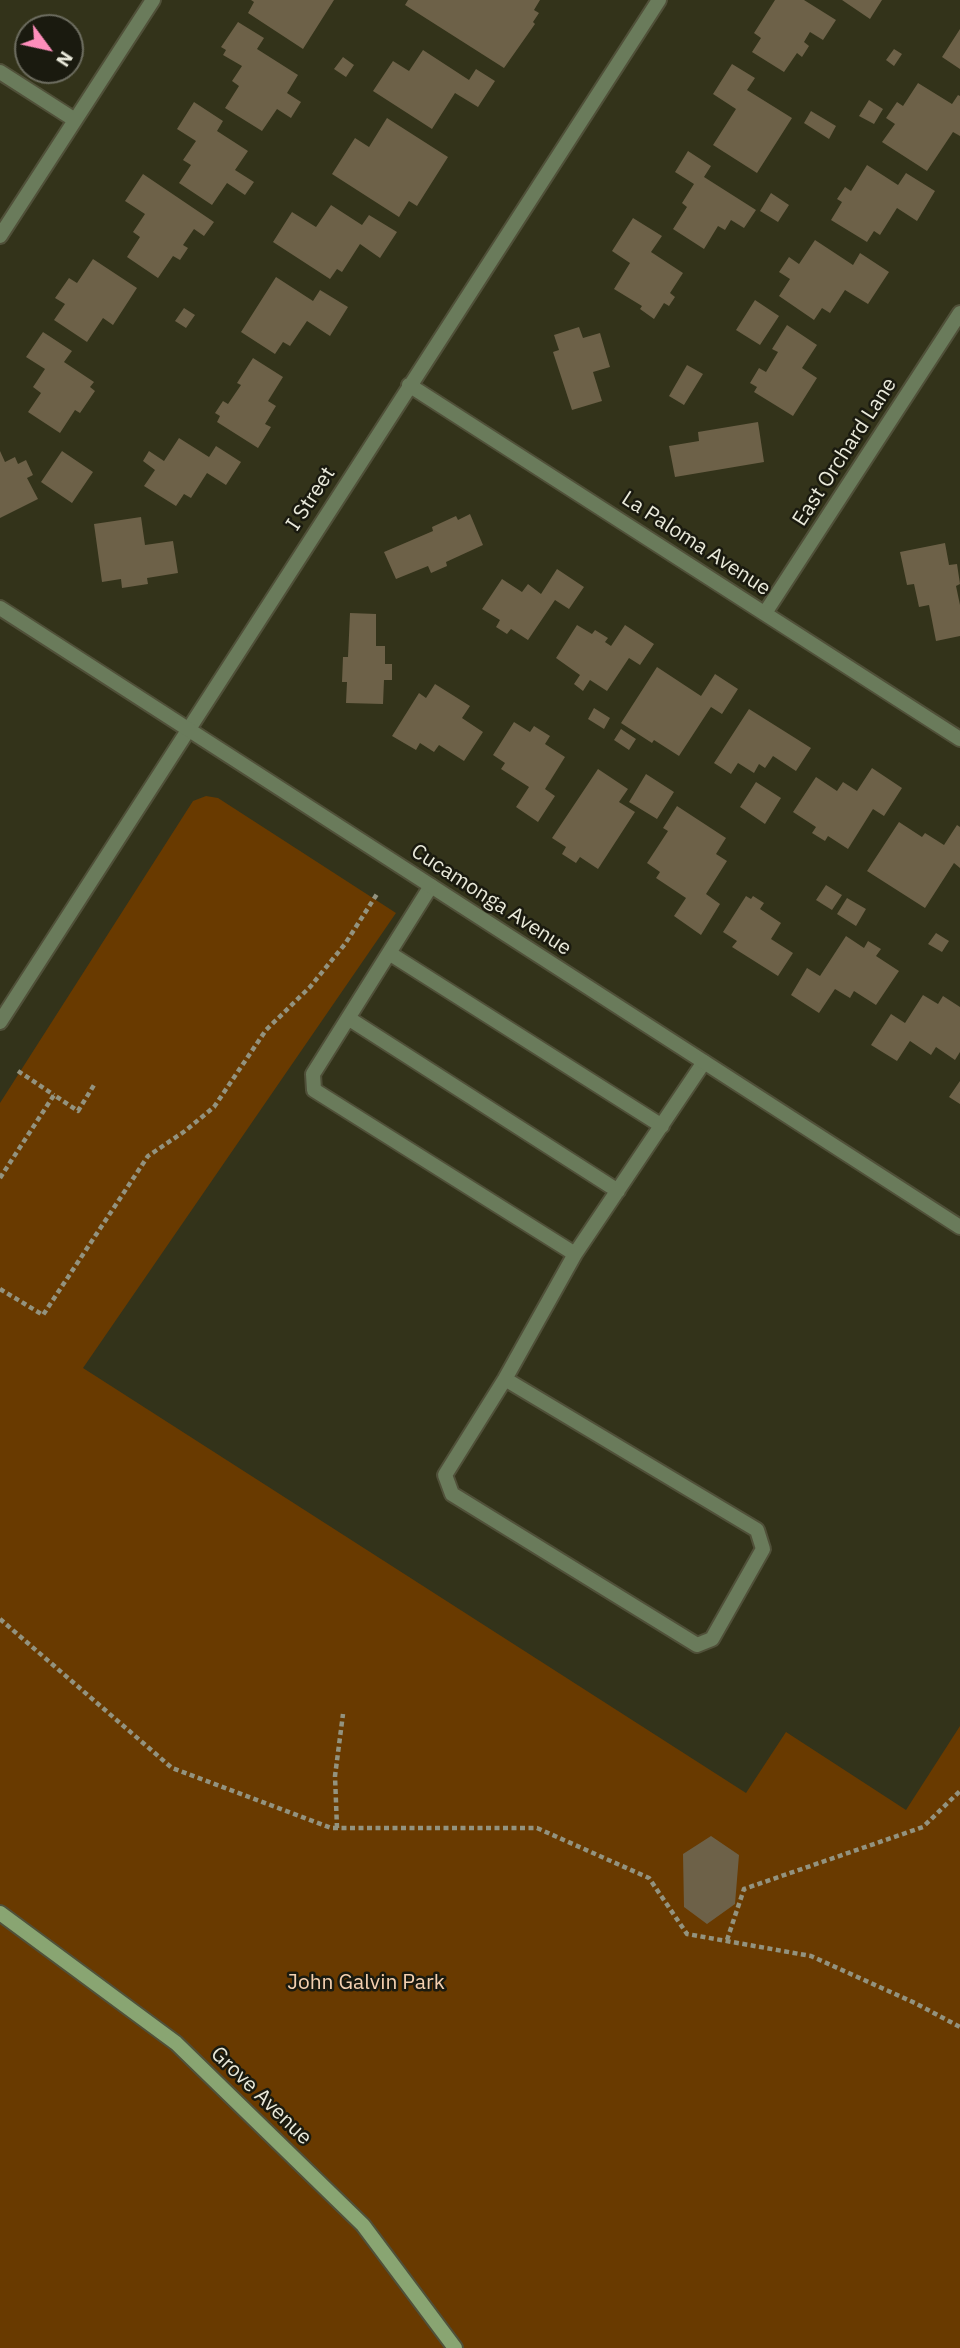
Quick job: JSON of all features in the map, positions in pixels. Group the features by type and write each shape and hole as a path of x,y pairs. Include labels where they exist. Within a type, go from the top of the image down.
{"main road":[{"name":"Grove Avenue","path":"0,1913 176,2043 363,2225 455,2348"}],"street":[{"path":"0,236 153,0"},
{"name":"I Street","path":"0,1022 659,0"},
{"path":"0,72 75,120"},
{"name":"East Orchard Lane","path":"765,613 960,313"},
{"name":"La Paloma Avenue","path":"409,385 960,739"},
{"name":"Cucamonga Avenue","path":"0,608 960,1227"},
{"path":"431,886 313,1074 314,1090 575,1254"},
{"path":"389,953 662,1126"},
{"path":"348,1018 618,1191"},
{"path":"505,1379 757,1530 763,1549 712,1639 697,1645 452,1494 445,1475 505,1379 575,1254 704,1062"}],"path":[{"path":"0,1289 43,1315 148,1156 214,1107 266,1030 310,988 345,944 377,894"},
{"path":"18,1071 78,1111 94,1085"},
{"path":"0,1178 54,1095"},
{"path":"0,1619 172,1769 331,1828 537,1828 649,1878 687,1934 811,1956 960,2026"},
{"path":"337,1828 335,1776 343,1714"},
{"path":"727,1940 744,1889 923,1827 960,1791"}],"green space":[{"name":"John Galvin Park","path":"206,796 218,798 396,913 83,1368 746,1793 786,1732 906,1810 960,1726 960,2348 0,2348 0,1103 193,801"}],"building":[{"path":"251,0 334,0 303,49 248,13 254,2"},
{"path":"408,0 540,0 534,10 539,13 533,22 535,24 504,68 405,5"},
{"path":"775,0 804,0 836,20 823,40 810,32 804,42 809,46 802,57 797,53 784,72 752,52 761,38 754,33"},
{"path":"842,0 882,0 870,19"},
{"path":"238,22 264,38 257,49 298,75 287,93 301,102 291,118 277,109 262,131 225,108 239,86 232,81 242,66 223,55 226,50 221,47"},
{"path":"960,29 960,69 942,57"},
{"path":"894,49 902,54 894,66 886,60"},
{"path":"423,50 469,80 476,69 495,81 478,107 455,93 432,129 373,91 393,61 409,71"},
{"path":"343,57 354,65 346,77 334,69"},
{"path":"732,64 755,78 747,90 792,118 757,173 713,145 736,109 713,94"},
{"path":"918,83 952,104 958,95 960,96 960,136 953,132 927,171 882,142 895,124 886,118 897,102 903,106"},
{"path":"869,100 883,109 874,124 859,116"},
{"path":"194,102 223,121 217,131 248,151 235,170 254,182 245,195 227,183 212,205 179,183 191,165 183,160 196,141 177,129"},
{"path":"811,111 836,126 829,139 804,123"},
{"path":"387,118 448,157 417,206 409,201 399,217 332,174 355,138 369,147"},
{"path":"688,151 711,166 704,177 756,210 744,228 731,220 725,230 718,226 704,249 673,229 687,207 682,203 694,184 675,172"},
{"path":"867,165 898,185 906,173 935,191 917,221 897,208 880,235 874,231 867,242 831,220 842,202 837,199 845,187 851,191"},
{"path":"143,174 214,222 204,236 194,229 183,245 188,248 180,260 173,256 158,278 127,257 140,237 133,232 145,214 125,201"},
{"path":"771,193 789,205 778,222 760,211"},
{"path":"331,205 362,225 369,215 397,232 380,258 360,244 342,272 337,269 330,279 273,242 292,212 316,227"},
{"path":"633,218 662,236 651,252 683,273 670,293 675,297 669,306 664,303 654,319 640,309 642,306 614,289 630,263 612,251"},
{"path":"815,240 853,265 860,253 889,272 868,304 845,290 830,313 822,308 814,320 779,296 790,279 779,272 789,257 799,264"},
{"path":"93,259 137,288 113,325 103,318 87,342 54,320 65,304 55,298 69,278 77,283"},
{"path":"276,277 313,301 320,290 348,307 330,336 307,321 290,346 283,342 275,354 241,332"},
{"path":"755,300 779,316 760,345 736,330"},
{"path":"184,308 195,315 186,328 175,321"},
{"path":"787,325 817,345 802,368 817,378 793,416 754,392 757,387 750,383 759,368 766,372 778,352 772,349"},
{"path":"579,327 583,338 600,333 610,367 593,372 602,401 572,410 553,352 559,350 554,335"},
{"path":"43,332 72,351 64,362 94,382 90,387 95,391 80,413 75,410 60,433 28,412 41,393 33,387 45,369 26,357"},
{"path":"253,358 283,377 268,401 276,406 265,424 271,427 258,448 217,422 220,416 215,413 223,401 228,404 241,385 237,383"},
{"path":"687,365 703,374 684,405 669,396"},
{"path":"758,422 764,462 675,477 669,446 699,441 698,432"},
{"path":"179,438 209,457 216,446 241,462 226,485 207,473 191,498 184,494 176,506 144,486 155,470 143,461 149,451 164,461"},
{"path":"0,451 5,462 15,457 18,464 26,460 33,475 27,478 38,499 0,518"},
{"path":"62,451 93,472 72,503 41,482"},
{"path":"470,514 483,545 446,562 447,566 431,573 428,566 396,579 384,552 433,531 432,527 456,516 458,520"},
{"path":"141,517 145,545 173,541 178,573 147,578 148,584 122,588 121,579 102,582 94,524"},
{"path":"945,543 949,565 957,564 960,584 956,586 960,605 960,636 936,641 929,605 919,607 914,584 907,585 900,552"},
{"path":"557,569 584,587 569,609 555,600 528,640 511,629 507,634 496,627 500,620 482,609 502,579 522,592 528,584 541,594"},
{"path":"350,613 376,614 376,646 385,646 385,664 392,664 392,680 384,680 383,704 346,703 347,682 342,682 343,657 348,657"},
{"path":"577,625 592,634 595,630 608,638 605,642 611,646 625,625 654,644 640,665 629,658 607,691 590,680 583,691 574,684 580,675 556,658"},
{"path":"657,667 701,696 715,674 738,689 722,714 711,707 679,756 621,723"},
{"path":"435,684 470,706 462,718 483,732 464,761 439,745 434,752 420,743 416,750 392,736 419,693 426,698"},
{"path":"594,708 610,718 604,729 588,719"},
{"path":"749,709 811,748 796,771 773,756 765,768 759,764 754,773 738,763 731,774 714,763"},
{"path":"514,722 530,732 534,726 550,736 545,744 565,757 545,789 555,796 538,822 516,807 529,787 501,769 505,763 493,755"},
{"path":"621,729 636,739 629,750 614,740"},
{"path":"872,768 902,788 884,816 873,809 848,849 828,836 825,841 812,833 816,827 793,812 816,777 837,791 843,782 857,791"},
{"path":"598,769 628,789 619,802 635,812 598,869 580,857 576,863 562,854 566,847 552,838"},
{"path":"646,774 674,792 657,819 629,802"},
{"path":"756,782 781,798 765,824 740,807"},
{"path":"677,806 726,838 716,854 727,861 706,894 720,904 701,935 674,916 686,898 656,878 660,872 647,863 668,831 663,828"},
{"path":"899,822 922,837 925,833 944,845 957,825 960,827 960,868 954,863 925,908 867,871"},
{"path":"826,885 842,895 832,910 816,900"},
{"path":"746,896 751,899 753,896 764,903 760,909 781,923 771,939 793,953 778,976 732,947 737,941 723,932"},
{"path":"847,898 866,909 856,926 837,914"},
{"path":"936,933 949,941 942,952 928,944"},
{"path":"846,936 864,948 868,941 881,949 876,956 899,971 876,1005 854,991 850,998 835,989 819,1013 791,995 807,968 820,976"},
{"path":"923,995 938,1004 943,996 960,1007 960,1052 955,1060 936,1047 931,1055 910,1041 897,1061 871,1045 891,1014 905,1023"},
{"path":"960,1081 960,1104 949,1097"},
{"path":"711,1836 739,1855 735,1904 707,1924 684,1907 683,1854"}]}
